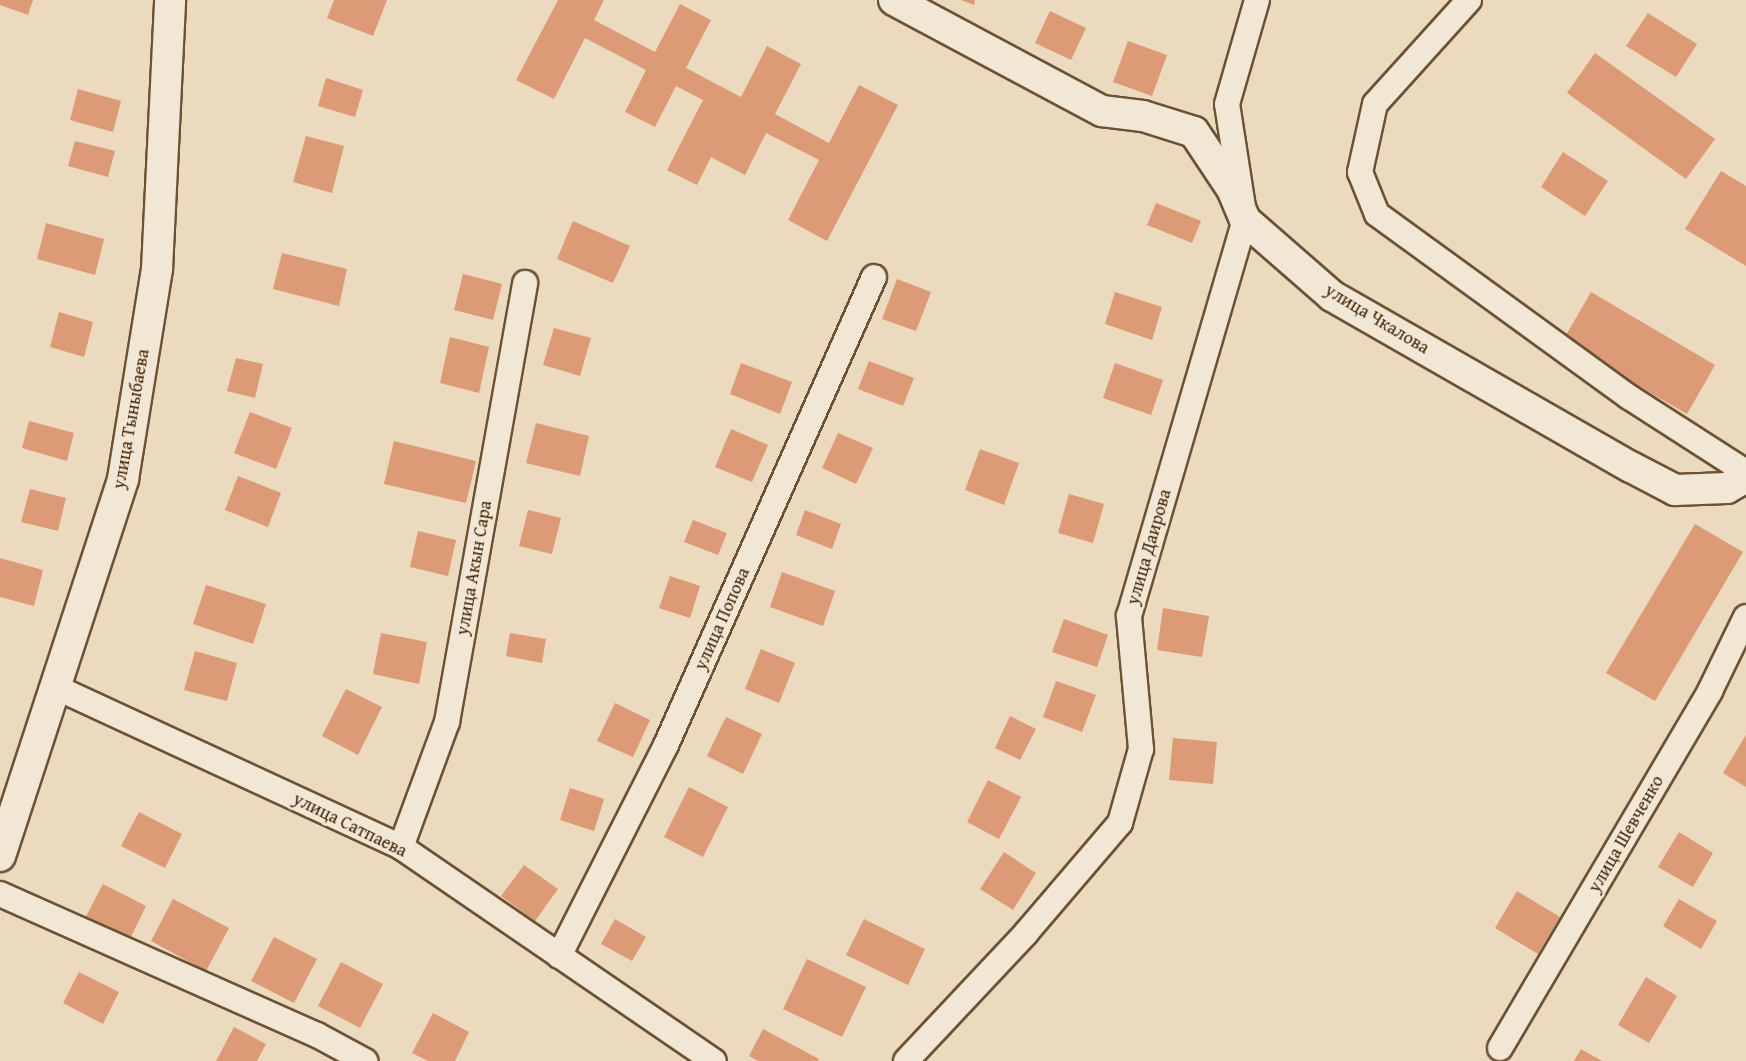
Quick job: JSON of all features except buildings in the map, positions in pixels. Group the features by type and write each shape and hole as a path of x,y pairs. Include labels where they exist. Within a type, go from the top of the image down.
{"street":[{"name":"улица Тыныбаева","path":"0,856 123,479 157,269 170,0"},
{"name":"улица Чкалова","path":"894,0 1102,111 1143,116 1194,132 1232,189 1245,220 1332,296 1666,486 1675,490 1727,488 1746,477"},
{"name":"улица Даирова","path":"906,1061 1026,933 1120,823 1141,749 1129,616 1245,220 1227,104 1257,0"},
{"path":"1469,0 1375,104 1360,172 1377,214 1629,397 1746,471"},
{"name":"улица Попова","path":"560,956 666,745 873,277"},
{"name":"улица Акын Сара","path":"402,847 447,722 525,283"},
{"name":"улица Шевченко","path":"1500,1048 1710,691 1746,617"},
{"name":"улица Сатпаева","path":"55,687 402,847 714,1061"},
{"path":"0,894 316,1035 365,1061"}]}
